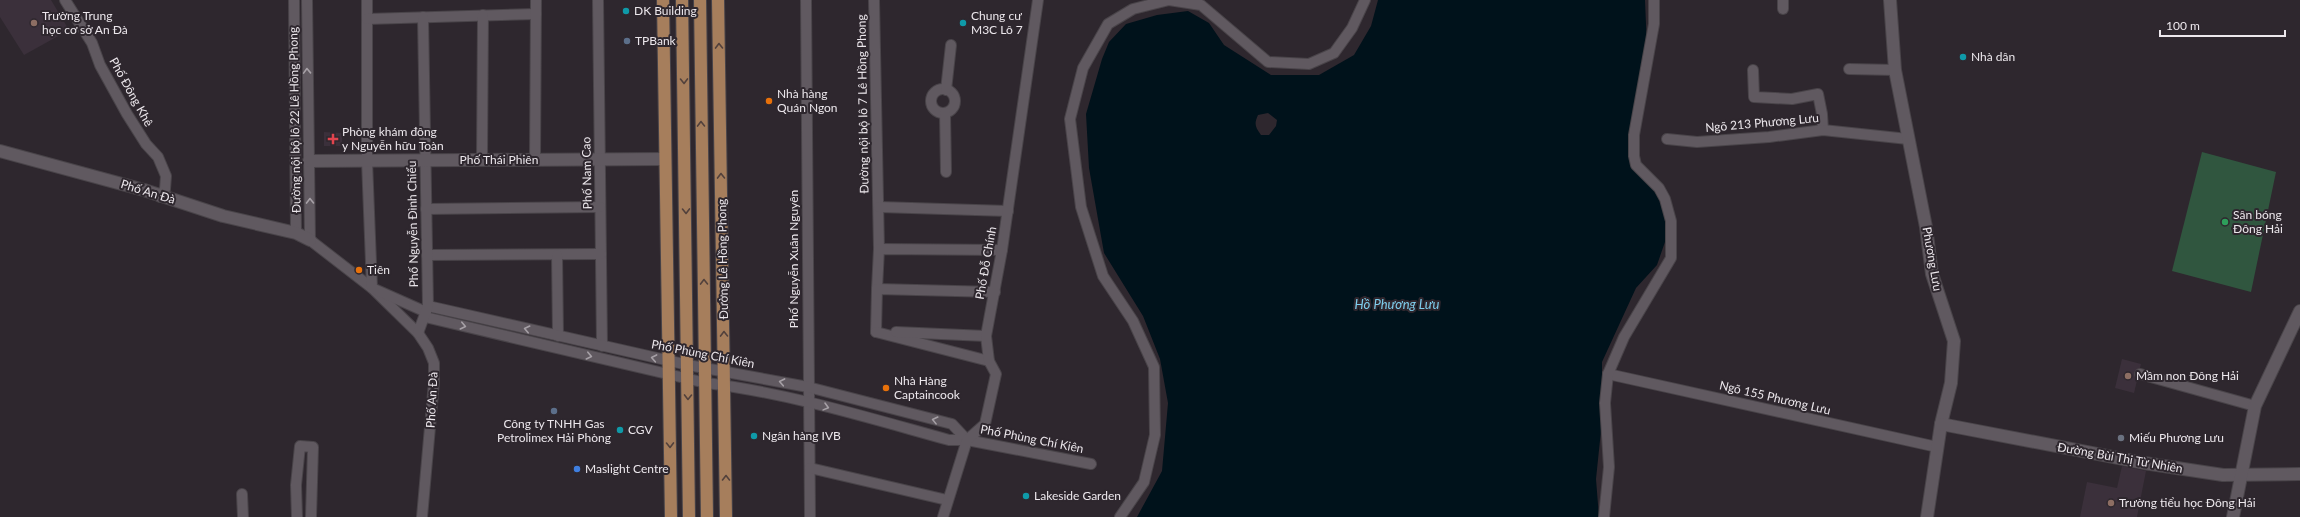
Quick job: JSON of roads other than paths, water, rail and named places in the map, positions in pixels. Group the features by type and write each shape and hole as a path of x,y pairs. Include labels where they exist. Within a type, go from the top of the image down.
{"main road":[{"path":"663,0 671,517"},
{"path":"682,0 689,517"},
{"name":"Đường Lê Hồng Phong","path":"700,0 707,517"},
{"name":"Đường Lê Hồng Phong","path":"718,0 726,385 726,517"}],"street":[{"name":"Phố Đông Khê","path":"65,0 92,44 100,65 127,114 146,144 158,157 166,176 165,189 160,197"},
{"name":"Đường nội bộ lô 22 Lê Hồng Phong","path":"294,0 296,233"},
{"name":"Đường nội bộ lô 22 Lê Hồng Phong","path":"306,0 310,161 310,240"},
{"path":"367,0 367,161 372,288 426,312"},
{"path":"535,160 536,0"},
{"name":"Phố Nam Cao","path":"598,0 602,346"},
{"name":"Phố Nguyễn Xuân Nguyên","path":"806,0 810,517"},
{"name":"Đường nội bộ lô 7 Lê Hồng Phong","path":"874,0 879,207 876,332"},
{"name":"Phố Đỗ Chính","path":"967,440 985,424 996,374 989,361 986,336 1002,250 1038,0"},
{"path":"1120,517 1144,482 1155,435 1154,367 1133,321 1103,276 1081,207 1070,119 1083,68 1108,24 1133,9 1169,0 1201,6 1268,62 1309,64 1334,53 1352,28 1365,0"},
{"path":"1604,517 1609,467 1605,403 1608,374 1624,337 1671,258 1671,221 1665,199 1659,188 1636,164 1634,156 1634,135 1654,24 1654,0"},
{"name":"Phương Lưu","path":"1890,0 1895,70 1926,227 1932,274 1954,341 1951,383 1941,424 1927,517"},
{"path":"367,18 536,14"},
{"path":"482,160 483,15"},
{"name":"Phố Nguyễn Đình Chiểu","path":"418,333 426,312 427,255 423,17"},
{"path":"946,90 951,45"},
{"path":"1848,69 1895,70"},
{"path":"1753,70 1754,97 1792,99 1818,94 1822,114 1823,130"},
{"path":"938,90 946,90 952,95 955,102 952,110 945,113 934,109 931,98 938,90"},
{"path":"945,113 946,172"},
{"name":"Ngõ 213 Phương Lưu","path":"1667,139 1697,142 1769,137 1823,130 1908,140"},
{"name":"Phố An Đà","path":"0,151 144,190 160,197 196,206 223,216 296,233 310,240 372,288 418,333 428,348 434,363 433,402 422,517"},
{"name":"Phố Thái Phiên","path":"310,161 665,159"},
{"path":"426,209 600,207"},
{"name":"Đường nội bộ lô 7 Lê Hồng Phong","path":"879,207 1008,211"},
{"path":"879,249 1002,250"},
{"path":"427,255 601,254"},
{"path":"557,255 562,337 566,350"},
{"path":"877,289 995,292"},
{"path":"2233,517 2243,474 2255,406 2300,311"},
{"name":"Phố Phùng Chí Kiên","path":"426,312 562,337 705,369 808,388 952,424 967,440"},
{"name":"Phố Phùng Chí Kiên","path":"426,312 566,350 669,375 810,402 949,440 967,440 1091,464"},
{"path":"876,332 986,336"},
{"path":"876,332 989,361"},
{"name":"Ngõ 155 Phương Lưu","path":"1608,374 1937,447"},
{"path":"2140,374 2225,396 2255,406"},
{"name":"Đường Bùi Thị Từ Nhiên","path":"1941,424 2182,469 2223,475 2300,474"},
{"path":"943,517 967,440"},
{"path":"297,517 296,485 300,446 313,447 311,517"},
{"path":"810,468 948,500"},
{"path":"242,494 243,517"}],"water":[{"name":"Hồ Phương Lưu","path":"1378,0 1645,0 1647,49 1630,159 1660,197 1667,219 1666,239 1657,265 1636,288 1602,362 1602,421 1596,479 1599,517 1137,517 1162,471 1168,403 1160,359 1143,316 1104,253 1089,168 1086,114 1102,59 1109,42 1126,24 1157,15 1188,11 1209,23 1224,45 1271,75 1319,75 1354,55 1371,26","holes":["1268,113 1277,120 1276,126 1269,135 1261,135 1256,128 1258,115"]}],"place":[{"name":"DK Building","path":"626,11"},
{"name":"Trường Trung học cơ sở An Đà","path":"34,23"},
{"name":"Chung cư M3C Lô 7","path":"963,23"},
{"name":"TPBank","path":"627,41"},
{"name":"Nhà dân","path":"1963,57"},
{"name":"Nhà hàng Quán Ngon","path":"769,101"},
{"name":"Phòng khám đông y Nguyễn hữu Toàn","path":"333,139"},
{"name":"Sân bóng Đông Hải","path":"2225,222"},
{"name":"Tiên","path":"359,270"},
{"name":"Mầm non Đông Hải","path":"2128,376"},
{"name":"Nhà Hàng Captaincook","path":"886,388"},
{"name":"Công ty TNHH Gas Petrolimex Hải Phòng","path":"554,411"},
{"name":"CGV","path":"620,430"},
{"name":"Ngân hàng IVB","path":"754,436"},
{"name":"Miếu Phương Lưu","path":"2121,438"},
{"name":"Maslight Centre","path":"577,469"},
{"name":"Lakeside Garden","path":"1026,496"},
{"name":"Trường tiểu học Đông Hải","path":"2111,503"}]}
